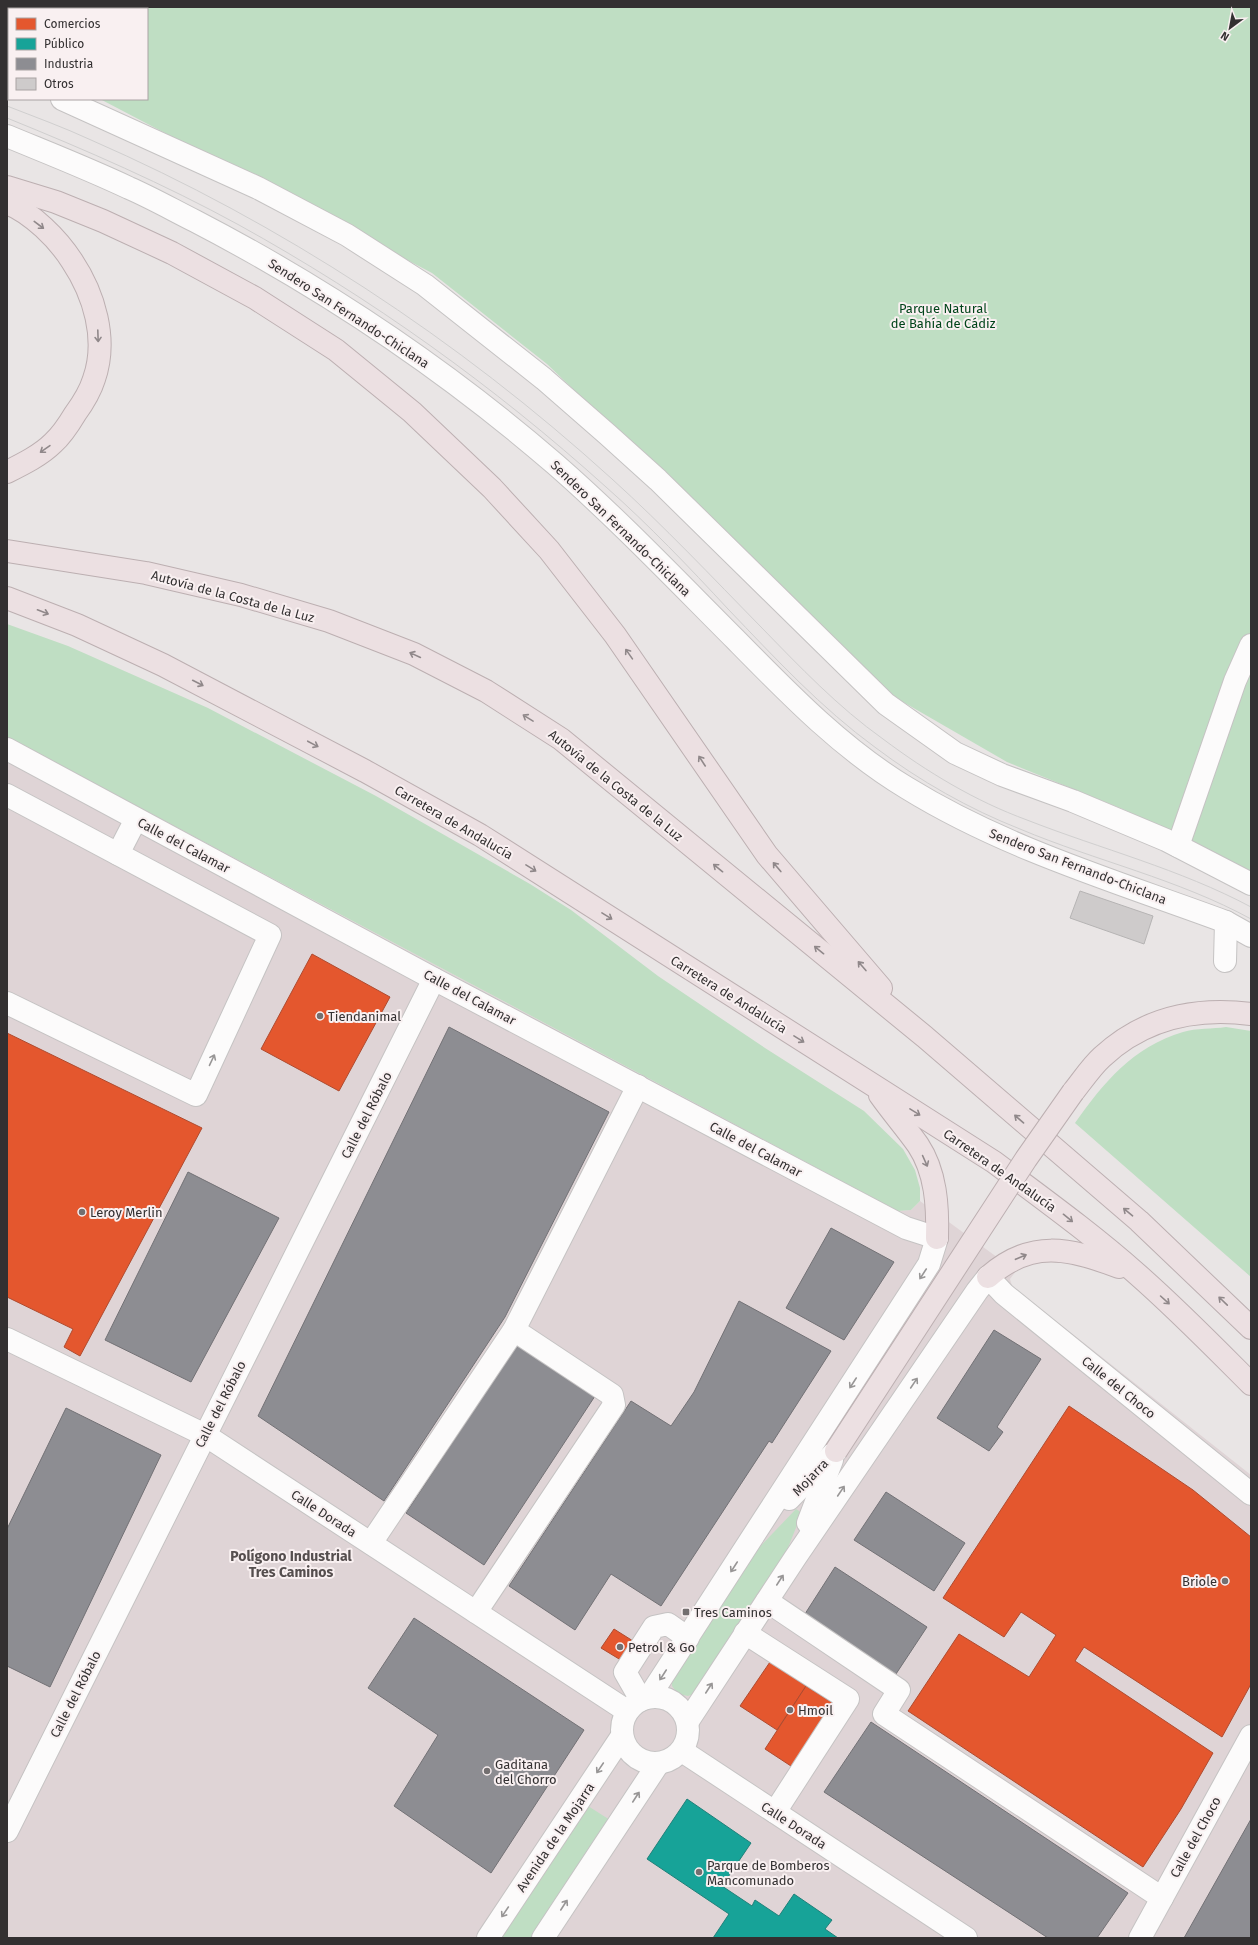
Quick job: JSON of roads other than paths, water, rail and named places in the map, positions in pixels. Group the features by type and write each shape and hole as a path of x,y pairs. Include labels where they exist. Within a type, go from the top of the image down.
{"highway":[{"path":"7,187 56,202 103,221 172,253 255,298 336,350 412,412 492,488 549,550 615,635 767,855 925,1037 1139,1221 1251,1328"},
{"path":"7,203 43,227 65,251 84,279 94,306 99,333 98,360 94,379 77,412 53,443 28,461 7,472"},
{"name":"Autovía de la Costa de la Luz","path":"7,550 146,573 241,595 329,621 414,654 486,691 562,739 925,1037"},
{"path":"7,598 77,625 163,665"},
{"path":"7,613 70,637 163,665"},
{"name":"Carretera de Andalucía","path":"163,665 365,771 480,835 994,1162 1057,1209 1136,1274 1187,1320 1251,1384"},
{"path":"836,1451 1026,1159 1073,1092 1102,1058 1130,1035 1160,1021 1202,1012 1226,1011 1251,1014"},
{"path":"870,1083 918,1146 927,1166 936,1192 937,1238"},
{"path":"988,1277 1002,1265 1034,1251 1057,1250 1086,1255 1136,1274"}],"street":[{"path":"64,100 258,188 347,235 425,285 544,379 608,434 658,480 886,704 955,753 1002,775 1072,801 1178,846 1251,884"},
{"name":"Sendero San Fernando-Chiclana","path":"7,136 131,188 242,246 356,315 416,355 472,397 556,465 643,546 765,670 836,738 905,787 978,828 1029,850 1226,922 1251,936"},
{"path":"1178,846 1235,681 1251,644"},
{"name":"Calle del Calamar","path":"7,750 434,979 906,1228 937,1238"},
{"path":"7,795 270,934 196,1095 7,1003"},
{"path":"118,854 136,819"},
{"path":"1226,922 1226,961"},
{"name":"Calle del Róbalo","path":"7,1830 434,979"},
{"path":"371,1543 514,1330 638,1086"},
{"path":"639,1703 659,1697 673,1702 684,1712 688,1721 689,1731 687,1742 682,1751 670,1760 658,1764 648,1763 635,1756 625,1745 622,1736 623,1719 639,1703 688,1638 756,1534 929,1264 937,1238"},
{"path":"688,1721 795,1558 972,1298 988,1277"},
{"name":"Calle del Choco","path":"988,1277 1004,1294 1251,1494"},
{"path":"476,1612 614,1406 612,1395 514,1330"},
{"name":"Calle Dorada","path":"7,1339 205,1435 476,1612 639,1703"},
{"name":"Mojarra","path":"756,1534 836,1451"},
{"name":"Mojarra","path":"795,1558 836,1451"},
{"path":"767,1601 899,1690 884,1714 1162,1898"},
{"path":"639,1703 625,1672 654,1627 668,1624 688,1638"},
{"path":"745,1633 848,1699 775,1812"},
{"name":"Avenida de la Mojarra","path":"488,1938 622,1736"},
{"name":"Calle del Choco","path":"1140,1938 1251,1736"},
{"name":"Calle Dorada","path":"682,1751 966,1938"},
{"path":"543,1938 658,1764"}],"tram line":[{"path":"7,106 60,126 91,140 162,173 231,208 299,247 365,288 430,332 553,428 612,479 669,533 790,657 850,714 866,727 934,774 970,795 1008,812 1055,831 1168,870 1196,881 1251,907"},
{"path":"7,118 124,168 182,195 239,225 288,253 384,313 430,346 520,414 606,487 668,546 763,646 817,699 856,733 927,783 982,813 1001,821 1078,851 1166,881 1223,905 1251,919"}],"place":[{"name":"Tiendanimal","path":"320,1016"},
{"name":"Leroy Merlin","path":"82,1212"},
{"name":"Briole","path":"1225,1581"},
{"name":"Tres Caminos","path":"686,1612"},
{"name":"Petrol & Go","path":"620,1647"},
{"name":"Hmoil","path":"790,1710"},
{"name":"Gaditana del Chorro","path":"487,1771"},
{"name":"Parque de Bomberos Mancomunado","path":"699,1872"}],"district":[{"name":"Polígono Industrial Tres Caminos","path":"291,1564"}],"park label":[{"name":"Parque Natural de Bahía de Cádiz","path":"943,316"}]}
